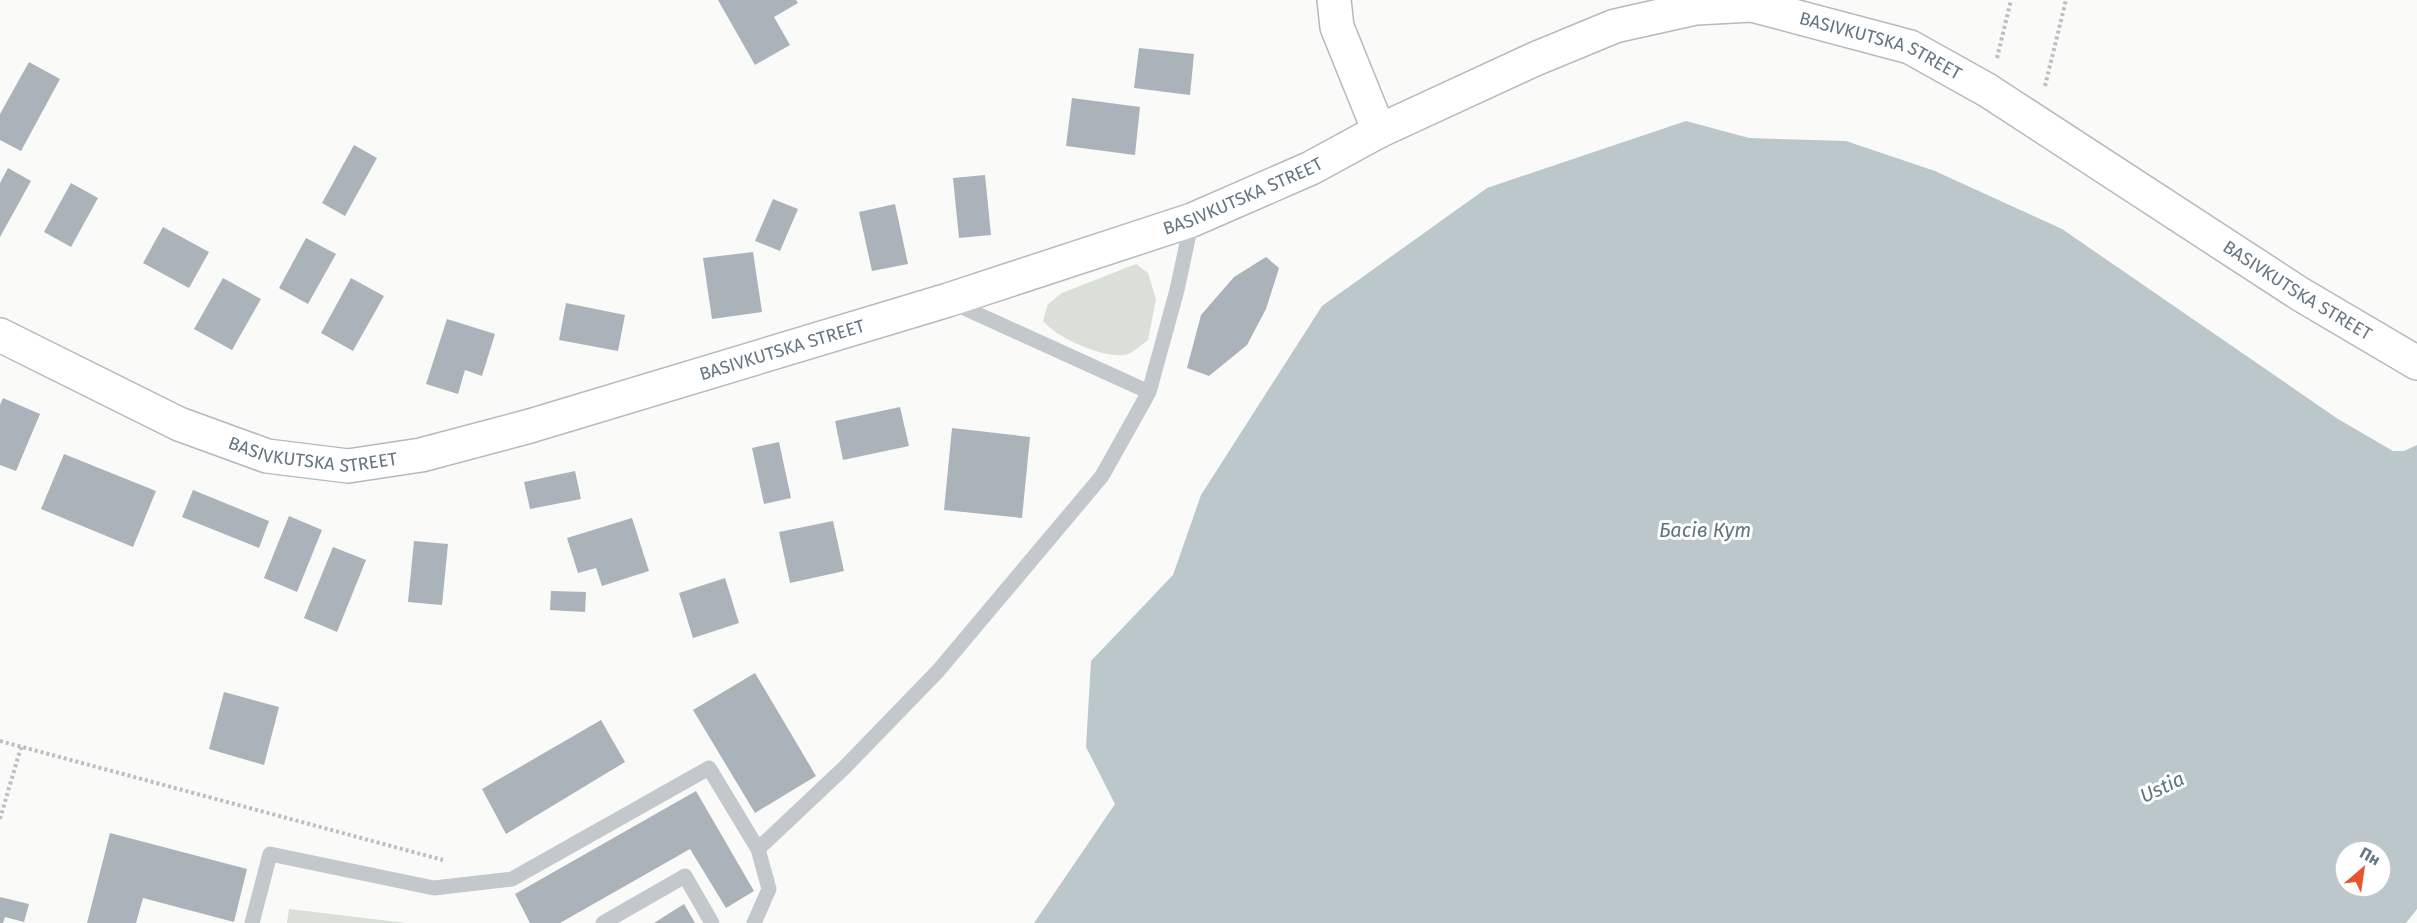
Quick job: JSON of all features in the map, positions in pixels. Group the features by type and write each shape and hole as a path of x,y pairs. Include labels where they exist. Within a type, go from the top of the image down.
{"main road":[{"path":"1334,0 1337,27 1379,131"},
{"name":"BASIVKUTSKA STREET","path":"0,334 179,424 267,456 348,466 421,455 530,426 948,300 1192,220 1311,168 1379,131 1535,58 1615,26 1696,8 1752,5 1910,47 1987,90 2300,294 2417,363"}],"lane":[{"path":"758,849 845,767 938,670 1102,476 1149,392 1177,290 1192,220"},
{"path":"948,300 1149,392"},
{"path":"252,923 270,854 434,888 512,879 709,768 758,849 769,889 754,923"},
{"path":"603,923 685,876 712,923"}],"path":[{"path":"1999,53 2010,0"},
{"path":"2037,122 2066,0"},
{"path":"0,741 443,860"},
{"path":"0,819 21,747"}],"shaded area":[{"path":"1136,264 1148,273 1156,299 1148,340 1133,351 1124,355 1115,355 1092,350 1069,340 1043,321 1048,304 1062,293"},
{"path":"289,909 406,923 287,923"}],"water":[{"name":"Басів Кут","path":"1686,121 1749,138 1846,141 1935,171 2062,229 2338,419 2393,451 2404,451 2417,445 2417,909 2406,923 1034,923 1115,804 1086,747 1091,661 1173,575 1201,495 1322,306 1487,188"}],"building":[{"path":"718,0 796,0 798,3 774,17 790,45 755,65"},
{"path":"1139,48 1194,54 1190,95 1134,88"},
{"path":"29,62 60,79 21,151 0,140 0,114"},
{"path":"1072,98 1140,107 1135,155 1066,146"},
{"path":"354,145 377,158 345,216 322,203"},
{"path":"8,168 31,181 0,237 0,183"},
{"path":"985,175 991,235 959,238 953,178"},
{"path":"71,183 98,198 71,247 44,232"},
{"path":"773,199 798,209 780,251 755,241"},
{"path":"895,204 908,264 872,271 859,212"},
{"path":"163,227 209,252 189,288 143,263"},
{"path":"306,238 336,254 308,304 279,288"},
{"path":"753,252 762,312 712,319 703,258"},
{"path":"1266,257 1279,268 1266,309 1247,345 1209,376 1187,368 1201,315 1234,277"},
{"path":"223,278 261,299 232,350 194,329"},
{"path":"351,278 384,296 353,351 321,333"},
{"path":"566,303 625,315 618,351 559,340"},
{"path":"447,319 495,334 482,376 465,370 458,394 426,384"},
{"path":"3,398 40,414 16,471 0,465 0,405"},
{"path":"900,407 909,446 843,460 835,421"},
{"path":"952,428 1030,437 1022,518 944,510"},
{"path":"779,442 791,498 764,504 752,448"},
{"path":"64,454 156,491 133,547 41,509"},
{"path":"575,471 581,499 530,509 524,482"},
{"path":"193,490 269,521 259,548 182,517"},
{"path":"289,516 322,530 297,592 264,578"},
{"path":"632,518 649,571 602,586 596,568 578,573 567,538"},
{"path":"833,521 844,571 790,583 779,532"},
{"path":"414,541 448,544 442,605 408,602"},
{"path":"333,547 366,560 337,632 304,618"},
{"path":"725,578 739,623 693,638 679,593"},
{"path":"551,591 586,592 585,612 550,610"},
{"path":"755,673 816,776 755,813 693,710"},
{"path":"224,692 279,707 264,765 209,749"},
{"path":"601,720 625,762 506,834 482,789"},
{"path":"696,791 754,891 726,908 690,849 560,923 530,923 515,894"},
{"path":"110,833 247,869 234,922 143,898 136,923 87,923"},
{"path":"0,897 29,904 24,922 5,917 3,923 0,923"},
{"path":"684,904 695,923 654,923"}],"water label":[{"name":"Ustia","path":"2162,787"}]}
